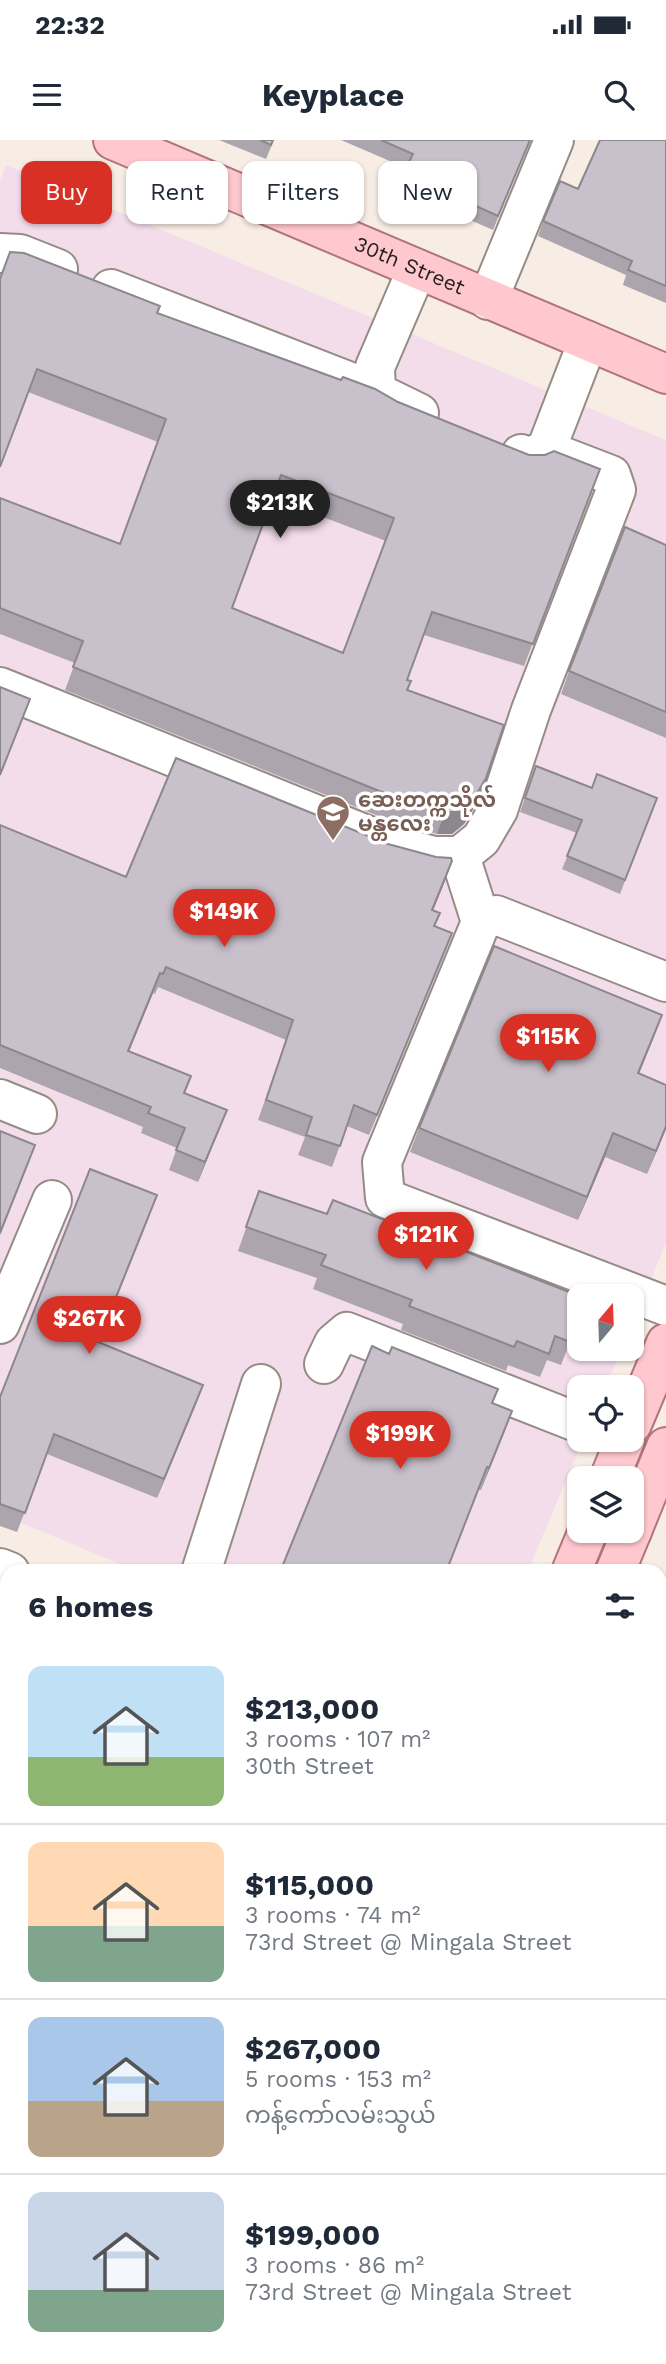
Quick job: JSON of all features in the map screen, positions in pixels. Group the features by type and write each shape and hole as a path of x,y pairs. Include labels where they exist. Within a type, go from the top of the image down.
{"main road":[{"name":"30th Street","path":"113,140 666,374"},
{"path":"644,1400 662,1363"},
{"path":"644,1501 666,1447"},
{"path":"574,1564 583,1543"},
{"path":"618,1564 627,1543"}],"street":[{"path":"488,300 554,140"},
{"path":"0,253 20,254 376,392 446,424"},
{"path":"376,392 375,367 416,269"},
{"path":"545,450 588,341"},
{"path":"0,687 389,844 434,856 460,856 481,839 498,810 531,710 615,490 611,475 545,450 529,457 494,443"},
{"path":"460,856 481,922 382,1162 385,1198 666,1306"},
{"path":"481,922 496,915 666,982"},
{"path":"0,1099 37,1115"},
{"path":"0,1324 52,1200"},
{"path":"324,1364 334,1343 348,1332 567,1418"},
{"path":"204,1564 261,1384"}],"shaded area":[{"name":"ဆေးတက္ကသိုလ် မန္တလေး","path":"6,165 21,171 21,224 112,224 112,209 126,215 126,224 148,224 666,440 666,1243 644,1296 644,1284 567,1284 567,1362 616,1362 611,1375 567,1375 567,1452 578,1452 572,1466 567,1466 567,1478 531,1564 120,1564 0,1514 0,180"}],"building":[{"path":"260,140 273,140 271,145"},
{"path":"381,140 530,140 498,216 477,207 477,161 410,161 413,154"},
{"path":"600,140 666,140 666,286 628,270 632,261 543,221 560,181 578,189"},
{"path":"10,252 24,253 160,306 157,313 341,380 343,377 375,389 398,402 529,455 545,455 554,451 600,469 533,644 432,612 407,680 411,681 407,690 504,725 486,778 472,802 460,812 445,812 404,801 73,667 83,641 0,608 0,498 120,544 166,419 37,369 0,467 0,279","holes":["281,475 394,518 343,653 232,608"]},
{"path":"625,527 666,545 666,712 569,671"},
{"path":"0,687 30,699 0,775"},
{"path":"176,758 388,844 436,857 451,858 432,910 440,913 434,926 452,933 377,1115 354,1105 340,1146 306,1135 312,1117 266,1100 293,1020 166,967 163,974 160,973 128,1051 191,1076 184,1093 227,1110 205,1162 176,1150 185,1128 148,1113 151,1107 0,1045 0,825 126,877"},
{"path":"536,766 592,788 597,774 657,798 625,880 567,856 582,820 525,798"},
{"path":"494,946 662,1015 638,1073 666,1085 666,1126 656,1151 613,1133 587,1197 419,1128"},
{"path":"0,1131 35,1145 0,1233"},
{"path":"90,1169 157,1195 98,1342 203,1385 164,1479 54,1434 25,1513 0,1504 0,1397"},
{"path":"259,1191 327,1214 333,1200 567,1291 567,1341 555,1336 549,1354 517,1341 514,1347 409,1306 412,1300 321,1265 326,1255 246,1227"},
{"path":"372,1346 389,1354 392,1347 498,1389 492,1403 512,1411 449,1564 283,1564"}],"place":[{"name":"ဆေးတက္ကသိုလ် မန္တလေး","path":"333,842"}]}
